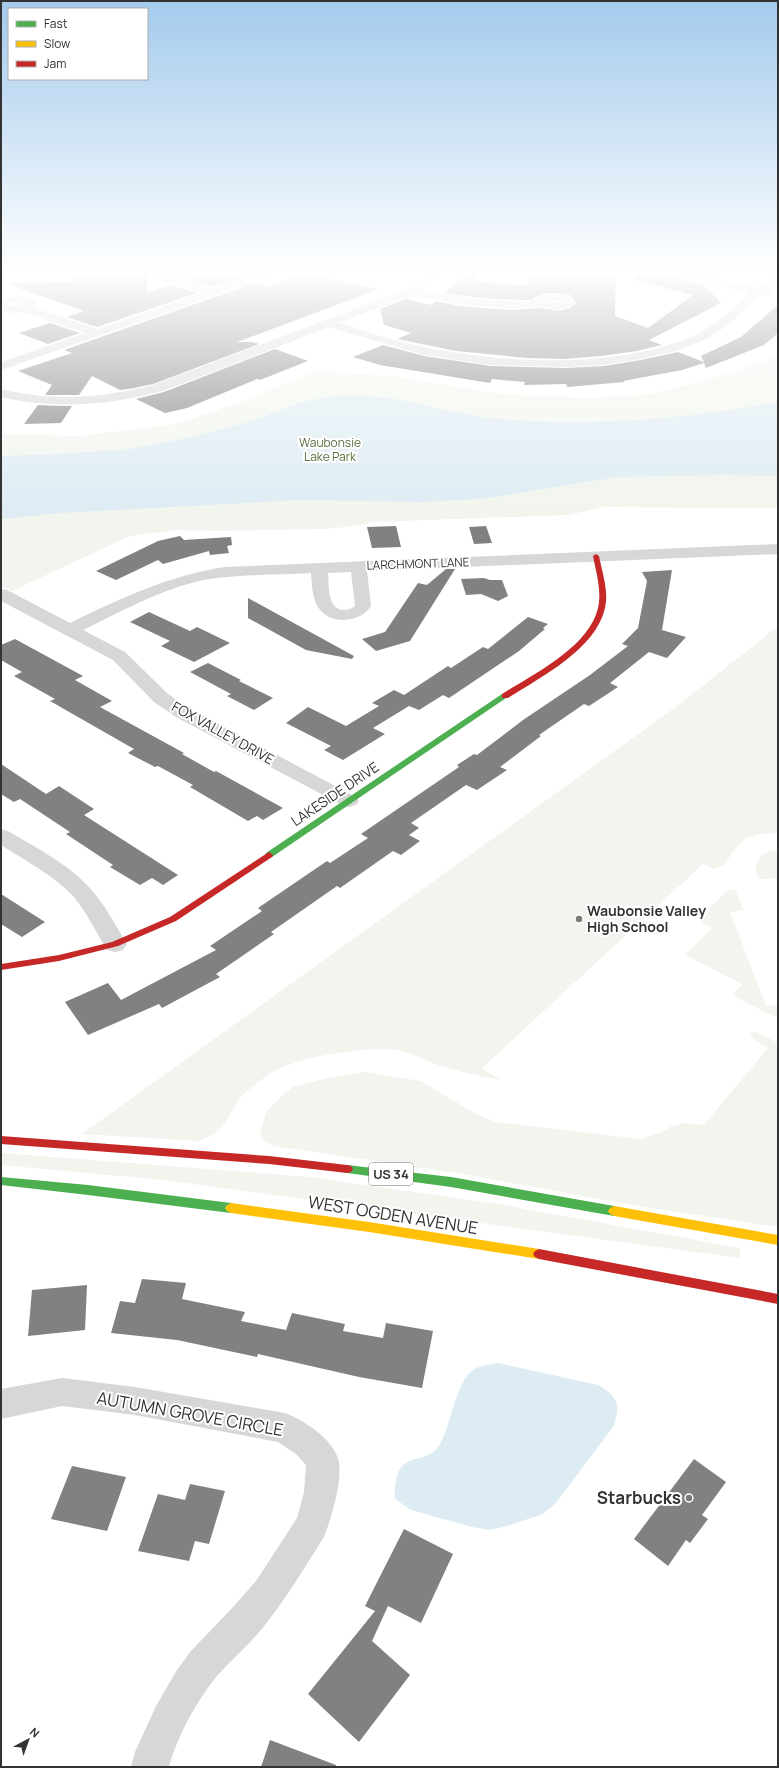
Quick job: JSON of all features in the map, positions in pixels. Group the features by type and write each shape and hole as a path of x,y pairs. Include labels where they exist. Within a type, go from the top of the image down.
{"main road":[{"name":"LAKESIDE DRIVE","path":"1,967 59,958 115,944 173,918 349,802 571,652 592,632 602,612 603,594 596,556"},
{"name":"US 34","path":"1,1140 269,1160 444,1181 778,1240"},
{"name":"WEST OGDEN AVENUE","path":"1,1181 110,1192 313,1219 661,1275 778,1299"}],"street":[{"path":"1,366 29,357"},
{"path":"1,392 34,399 76,402 108,399 140,393 167,385 241,357"},
{"path":"454,357 516,362 558,363 588,362 627,357"},
{"name":"LARCHMONT LANE","path":"69,630 153,590 183,580 225,572 778,549"},
{"path":"319,568 326,609 336,614 351,615 358,612 363,606 358,566"},
{"name":"FOX VALLEY DRIVE","path":"1,594 118,656 161,698 174,708 349,802"},
{"path":"1,836 76,886 115,944"},
{"name":"AUTUMN GROVE CIRCLE","path":"1,1404 62,1392 135,1401 285,1428 307,1443 322,1460 321,1492 312,1525 268,1593 247,1619 204,1664 190,1683 169,1719 154,1752 150,1767"}],"green space":[{"name":"Waubonsie Lake Park","path":"778,357 778,508 604,507 568,515 371,522 355,526 325,529 217,531 176,530 130,536 12,591 1,586 1,434 80,436 176,424 241,402 317,371 392,376 500,394 589,398 651,394 731,373"},
{"path":"778,626 778,833 760,834 746,838 738,845 723,866 714,869 703,864 482,1068 500,1080 448,1068 398,1050 385,1049 350,1051 311,1058 294,1063 268,1075 241,1097 220,1129 199,1141 82,1134 680,704"},
{"path":"773,850 778,851 778,886 775,878 761,879 756,874 756,866 761,856"},
{"path":"729,890 735,890 744,910 730,912 766,1006 778,1005 778,1017 770,1015 733,995 742,984 685,955 712,928 697,919"},
{"path":"757,1032 778,1043 778,1227 644,1207 469,1175 274,1146 266,1142 260,1135 266,1112 293,1087 327,1078 365,1072 421,1081 476,1114 496,1122 641,1139 683,1123 704,1125 768,1048 751,1037 750,1033"},
{"path":"1,1153 310,1177 504,1205 740,1248 740,1258 163,1180 1,1165"}],"shaded area":[{"path":"359,395 396,399 482,417 556,422 593,422 668,418 778,402 778,476 723,475 618,477 482,499 423,502 300,500 60,513 1,519 1,456 130,449 192,437 248,422 301,402 333,396"},
{"path":"498,1363 598,1385 605,1389 616,1402 617,1413 613,1427 556,1503 543,1514 490,1530 472,1527 411,1510 395,1499 396,1482 400,1470 405,1464 412,1460 434,1452 440,1444 458,1394 466,1377 478,1368"}],"building":[{"path":"61,357 226,357 153,384 134,388 120,390 92,376 79,395 45,395 52,385 18,371"},
{"path":"256,357 296,357 308,361 260,380 257,379 187,408 165,413 136,399 164,392"},
{"path":"353,357 427,357 491,366 566,368 604,366 657,357 690,357 704,362 701,357 735,357 706,368 704,363 682,370 623,381 625,382 567,387 566,384 524,385 525,382 492,379 490,383 380,365"},
{"path":"512,357 595,357 564,359"},
{"path":"38,405 72,406 61,423 24,424"},
{"path":"396,526 401,547 372,548 367,527"},
{"path":"486,526 492,543 474,544 469,527"},
{"path":"180,536 184,540 231,537 232,545 227,546 229,553 210,555 209,551 163,564 158,560 116,580 96,571 158,541"},
{"path":"446,569 455,569 410,641 376,651 362,639 385,632 418,583 427,585"},
{"path":"672,570 662,630 686,637 667,658 649,652 610,683 618,687 589,706 584,704 539,735 541,736 500,767 507,770 477,790 466,785 411,823 419,828 409,835 420,841 401,855 393,851 340,888 337,886 271,932 274,934 216,974 220,977 162,1008 159,1004 88,1035 65,1002 108,983 121,1000 216,950 210,946 262,911 258,908 327,861 330,863 368,838 361,834 459,767 457,765 474,754 477,755 523,720 590,675 628,646 622,644 638,628 647,581 642,572"},
{"path":"484,578 490,580 502,580 508,596 498,601 481,594 466,595 461,579"},
{"path":"248,598 354,656 352,659 306,650 248,618"},
{"path":"149,612 190,631 197,627 230,643 194,662 161,646 170,641 130,622"},
{"path":"528,617 548,624 543,628 545,629 519,651 449,698 443,695 419,710 409,706 373,728 385,734 343,760 324,750 331,746 286,723 308,707 346,726 379,706 372,703 394,690 404,695 448,666 451,668 483,647 488,649"},
{"path":"15,639 83,676 75,680 112,701 100,707 184,753 182,754 214,772 216,771 283,808 263,820 257,816 248,821 190,787 193,785 158,766 155,767 128,753 134,749 50,701 55,699 14,676 22,672 1,660 1,645"},
{"path":"208,663 273,698 254,710 227,696 231,694 190,672"},
{"path":"1,764 46,794 59,786 94,809 84,815 178,875 163,885 152,878 140,885 110,867 113,865 66,834 70,832 20,799 14,802 1,794"},
{"path":"1,894 45,922 22,937 1,924"},
{"path":"142,1279 186,1283 182,1299 245,1312 241,1321 286,1330 292,1313 345,1324 343,1331 383,1338 386,1323 433,1331 422,1388 359,1377 258,1354 257,1357 177,1340 111,1333 120,1301 135,1303"},
{"path":"87,1285 85,1330 28,1336 32,1290"},
{"name":"Starbucks","path":"694,1459 726,1482 702,1515 708,1519 690,1543 686,1540 668,1566 634,1539"},
{"path":"72,1466 126,1477 107,1531 51,1519"},
{"path":"190,1484 225,1491 209,1544 195,1541 189,1561 138,1551 158,1494 185,1500"},
{"path":"404,1529 453,1554 421,1623 388,1606 372,1641 410,1675 359,1742 308,1694 375,1611 365,1606"},
{"path":"270,1740 336,1765 336,1767 261,1767"}],"traffic: fast":[{"path":"269,855 505,696"},
{"path":"347,1169 451,1182 614,1211"},
{"path":"1,1181 88,1190 231,1208"}],"traffic: slow":[{"path":"231,1208 369,1227 539,1254"},
{"path":"614,1211 778,1240"}],"traffic: jam":[{"path":"505,696 547,669 577,646 589,634 598,621 602,607 602,594 596,556"},
{"path":"1,967 59,958 115,944 173,919 269,855"},
{"path":"1,1140 269,1160 347,1169"},
{"path":"539,1254 778,1299"}],"place":[{"name":"Waubonsie Valley High School","path":"579,919"},
{"name":"Starbucks","path":"689,1498"}]}
